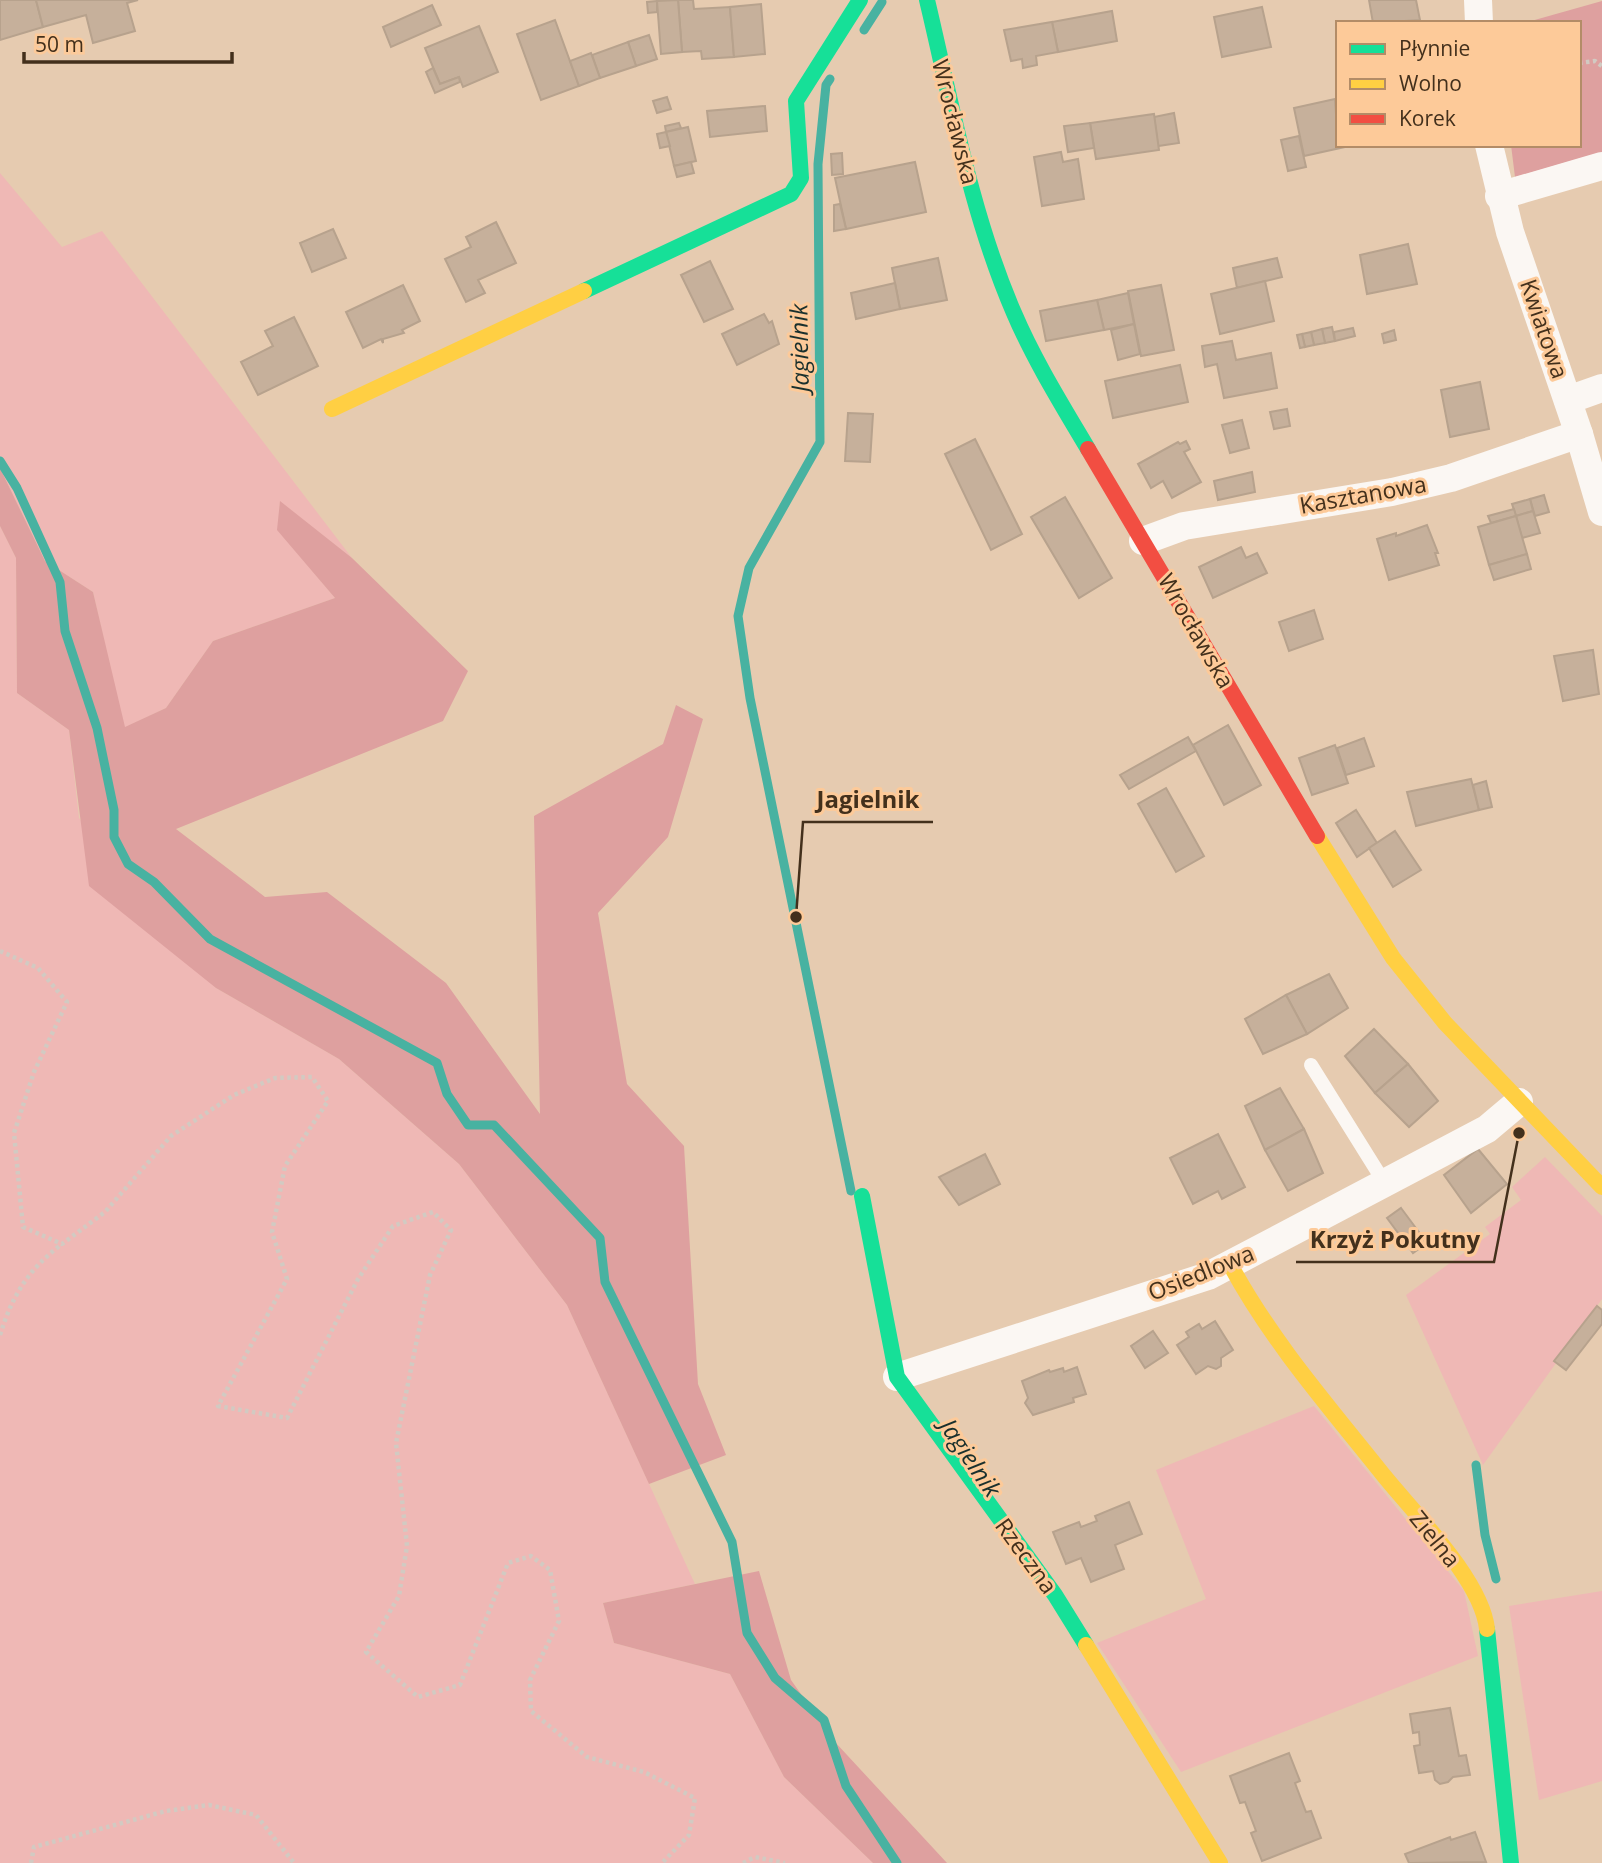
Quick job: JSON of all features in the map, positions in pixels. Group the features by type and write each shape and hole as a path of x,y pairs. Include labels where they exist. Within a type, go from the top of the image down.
{"street":[{"path":"332,409 791,194 801,178 796,102 860,0"},
{"name":"Wrocławska","path":"926,0 964,163 1014,313 1052,388 1309,823 1392,958 1445,1023 1602,1187"},
{"path":"1478,0 1479,21"},
{"name":"Kwiatowa","path":"1489,147 1499,196 1580,434 1602,512"},
{"path":"1499,196 1602,166"},
{"path":"1568,400 1602,388"},
{"name":"Kasztanowa","path":"1143,541 1184,526 1392,492 1451,478 1580,434"},
{"name":"Osiedlowa","path":"897,1377 1231,1266 1487,1129 1519,1102"},
{"name":"Rzeczna","path":"862,1196 897,1377 1055,1595 1220,1863"},
{"name":"Zielna","path":"1231,1266 1266,1322 1337,1417 1467,1578 1479,1598 1486,1621 1511,1863"}],"lane":[{"path":"1311,1065 1384,1182"}],"path":[{"path":"1581,63 1595,61 1602,66"},
{"path":"0,951 38,968 67,1002 34,1072 14,1133 23,1227 62,1244"},
{"path":"0,1335 11,1299 40,1261 105,1212 171,1136 234,1095 275,1078 312,1077 328,1101 285,1166 272,1232 287,1279 218,1406 287,1418 358,1279 393,1226 433,1212 451,1230 430,1275 396,1443 407,1546 399,1596 366,1652 418,1697 460,1685 508,1563 531,1556 550,1570 559,1621 530,1680 531,1711 587,1757 644,1772 695,1798 689,1835 662,1863"},
{"path":"31,1863 34,1847 166,1811 209,1805 256,1815 294,1863"},
{"path":"743,1863 755,1857 785,1863"}],"shaded area":[{"path":"1602,1 1602,152 1515,177 1511,147 1581,147 1581,21 1531,21"},
{"path":"0,173 62,247 102,231 352,558 280,502 278,530 335,598 213,641 166,708 124,728 93,592 45,561 0,468"},
{"path":"0,468 45,561 93,592 125,727 166,708 213,641 335,598 277,530 280,501 352,558 468,671 443,721 176,829 265,897 327,892 446,983 540,1114 534,816 663,744 676,705 703,719 668,837 598,913 627,1084 684,1146 698,1384 726,1455 649,1484 567,1305 459,1164 339,1059 216,988 89,886 69,730 17,693 16,558 0,526"},
{"path":"0,526 16,558 17,693 69,730 79,818 216,988 339,1059 459,1164 567,1305 695,1584 603,1603 614,1643 730,1674 784,1777 873,1863 0,1863"},
{"path":"1545,1157 1602,1216 1602,1299 1483,1465 1406,1295 1490,1234 1485,1227 1521,1200 1512,1187"},
{"path":"1314,1406 1464,1591 1478,1656 1181,1772 1097,1643 1206,1599 1156,1470"},
{"path":"759,1571 791,1680 835,1742 947,1863 873,1863 784,1777 730,1674 614,1643 603,1603"},
{"path":"1602,1591 1602,1781 1539,1800 1509,1606"}],"building":[{"path":"0,0 36,0 43,27 0,40"},
{"path":"36,0 138,0 127,3 135,31 93,43 86,15 43,27"},
{"path":"678,0 693,0 694,9 730,7 734,57 702,59 701,51 682,52"},
{"path":"678,0 682,52 661,54 657,1"},
{"path":"1369,0 1416,0 1420,20 1373,21"},
{"path":"657,1 657,12 648,13 647,2"},
{"path":"761,4 765,54 734,57 730,7"},
{"path":"432,5 441,25 391,47 383,27"},
{"path":"1262,7 1271,47 1222,57 1214,17"},
{"path":"1112,11 1117,41 1058,52 1052,22"},
{"path":"555,20 579,86 541,100 517,34"},
{"path":"1052,22 1058,52 1036,56 1037,65 1023,68 1022,59 1011,61 1004,30"},
{"path":"479,26 498,72 463,87 459,77 440,84 425,48"},
{"path":"649,35 657,59 636,66 628,42"},
{"path":"628,42 636,66 600,78 592,55"},
{"path":"591,53 600,78 579,86 570,61"},
{"path":"433,68 440,84 459,77 460,82 435,93 426,72"},
{"path":"667,97 671,109 657,113 653,101"},
{"path":"1335,99 1336,147 1345,147 1304,156 1294,108"},
{"path":"765,106 767,131 710,137 707,111"},
{"path":"1174,113 1179,143 1158,146 1154,117"},
{"path":"1154,114 1159,150 1096,159 1090,123"},
{"path":"679,123 681,128 666,132 665,126"},
{"path":"1090,123 1094,148 1068,152 1064,126"},
{"path":"688,127 696,161 674,166 666,132"},
{"path":"666,132 670,146 660,148 657,134"},
{"path":"1299,136 1306,167 1288,171 1281,140"},
{"path":"1061,152 1063,162 1078,159 1084,199 1042,206 1034,157"},
{"path":"842,153 843,174 832,175 831,154"},
{"path":"691,162 694,173 677,177 674,166"},
{"path":"915,162 926,212 846,229 835,178"},
{"path":"840,204 846,229 834,231 834,205"},
{"path":"496,222 516,263 478,280 485,293 466,302 445,259 471,247 466,237"},
{"path":"333,229 346,258 312,272 300,243"},
{"path":"1408,244 1417,284 1367,294 1360,255"},
{"path":"938,258 947,300 900,309 892,268"},
{"path":"1277,258 1282,277 1237,288 1233,268"},
{"path":"710,261 733,309 704,322 681,275"},
{"path":"1265,281 1274,321 1220,334 1211,294"},
{"path":"895,283 900,309 856,319 851,293"},
{"path":"403,285 420,321 402,330 404,333 383,339 383,343 381,339 363,348 346,312"},
{"path":"1161,285 1174,350 1141,356 1128,291"},
{"path":"1128,293 1134,324 1104,330 1097,300"},
{"path":"1097,300 1104,330 1046,341 1040,311"},
{"path":"764,314 769,323 772,321 779,344 737,365 722,334"},
{"path":"294,317 318,366 258,395 241,362 273,346 265,331"},
{"path":"1134,324 1140,354 1118,360 1111,330"},
{"path":"1332,327 1335,341 1325,343 1322,329"},
{"path":"1353,328 1355,336 1335,341 1334,332"},
{"path":"1322,329 1325,343 1314,345 1311,332"},
{"path":"1394,330 1396,340 1384,343 1382,334"},
{"path":"1311,332 1314,345 1305,347 1302,334"},
{"path":"1302,334 1305,347 1300,348 1297,335"},
{"path":"1232,341 1236,360 1271,353 1277,388 1224,398 1217,364 1205,367 1202,346"},
{"path":"1180,365 1188,402 1113,418 1105,381"},
{"path":"1480,382 1489,429 1450,437 1441,390"},
{"path":"1287,409 1290,426 1274,429 1270,412"},
{"path":"848,413 873,414 870,462 845,461"},
{"path":"1242,420 1249,448 1230,453 1222,425"},
{"path":"975,439 1022,534 991,550 945,454"},
{"path":"1186,441 1190,449 1184,452 1201,482 1172,498 1163,481 1151,488 1138,464 1178,442 1180,444"},
{"path":"1252,472 1255,492 1218,500 1214,481"},
{"path":"1544,495 1549,512 1535,516 1530,499"},
{"path":"1065,497 1112,578 1079,598 1031,517"},
{"path":"1530,499 1533,511 1516,516 1512,504"},
{"path":"1514,509 1516,516 1491,523 1488,516"},
{"path":"1533,511 1540,533 1522,538 1516,516"},
{"path":"1516,516 1527,554 1489,565 1478,527"},
{"path":"1427,525 1438,553 1435,553 1439,565 1389,580 1377,539 1396,533 1396,536"},
{"path":"1241,547 1246,558 1257,553 1267,573 1213,598 1199,567"},
{"path":"1527,554 1531,569 1494,580 1489,565"},
{"path":"1314,610 1323,639 1289,651 1279,622"},
{"path":"1593,650 1599,694 1563,701 1554,656"},
{"path":"1228,725 1261,785 1224,805 1193,745"},
{"path":"1188,737 1196,751 1129,789 1120,775"},
{"path":"1364,738 1374,766 1346,775 1337,748"},
{"path":"1335,745 1348,783 1312,795 1299,758"},
{"path":"1471,779 1479,810 1416,826 1407,792"},
{"path":"1486,781 1492,807 1479,810 1473,785"},
{"path":"1166,788 1204,856 1176,872 1138,804"},
{"path":"1356,810 1377,843 1357,857 1336,823"},
{"path":"1395,831 1421,870 1393,887 1369,848"},
{"path":"1329,974 1348,1008 1307,1034 1286,995"},
{"path":"1286,995 1307,1034 1263,1054 1245,1019"},
{"path":"1374,1029 1408,1064 1375,1093 1345,1056"},
{"path":"1408,1064 1438,1101 1409,1127 1375,1093"},
{"path":"1280,1088 1304,1129 1265,1150 1245,1106"},
{"path":"1304,1129 1323,1173 1288,1191 1265,1150"},
{"path":"1218,1134 1245,1187 1222,1199 1218,1191 1193,1204 1170,1158"},
{"path":"1478,1149 1507,1184 1471,1213 1444,1175"},
{"path":"985,1154 1000,1184 959,1205 939,1177"},
{"path":"1401,1208 1427,1243 1413,1253 1387,1218"},
{"path":"1597,1306 1602,1310 1602,1324 1566,1370 1554,1361"},
{"path":"1215,1321 1233,1350 1221,1358 1221,1366 1216,1369 1208,1366 1196,1374 1177,1345 1189,1337 1186,1332 1199,1324 1202,1329"},
{"path":"1153,1331 1168,1353 1145,1368 1131,1346"},
{"path":"1077,1367 1086,1394 1073,1398 1074,1402 1033,1415 1025,1403 1028,1398 1022,1381 1049,1370 1050,1372 1063,1368 1064,1372"},
{"path":"1129,1502 1142,1534 1115,1545 1124,1569 1091,1582 1081,1558 1066,1564 1053,1532 1079,1522 1081,1527 1097,1521 1095,1516"},
{"path":"1450,1708 1459,1756 1466,1755 1470,1775 1453,1777 1440,1784 1435,1780 1433,1771 1419,1773 1414,1746 1420,1745 1419,1732 1413,1733 1410,1714"},
{"path":"1289,1753 1300,1781 1295,1783 1306,1812 1311,1811 1321,1838 1262,1861 1251,1833 1256,1831 1245,1802 1240,1803 1230,1776"},
{"path":"1475,1832 1486,1862 1409,1863 1405,1854 1450,1837 1451,1840"}],"waterway":[{"name":"Jagielnik","path":"864,30 882,2"},
{"name":"Jagielnik","path":"830,79 826,85 818,164 820,442 749,568 738,616 750,698 851,1191"},
{"path":"0,461 17,488 60,582 65,631 97,728 114,810 114,837 128,864 154,882 210,939 437,1063 447,1094 468,1125 494,1125 600,1238 605,1282 732,1542 747,1633 775,1678 824,1720 846,1786 897,1863"},
{"path":"1476,1465 1485,1535 1496,1579"}],"traffic: fast":[{"path":"584,291 791,194 801,178 796,101 860,0"},
{"path":"927,0 974,198 999,275 1030,348 1088,449"},
{"path":"862,1196 897,1377 1055,1595 1086,1645"},
{"path":"1487,1629 1511,1863"}],"traffic: slow":[{"path":"332,409 584,291"},
{"path":"1317,836 1393,958 1445,1023 1602,1187"},
{"path":"1231,1266 1247,1294 1303,1374 1461,1570 1482,1610 1487,1629"},
{"path":"1086,1645 1220,1863"}],"traffic: jam":[{"path":"1088,449 1317,836"}],"place":[{"name":"Jagielnik","path":"796,917"},
{"name":"Krzyż Pokutny","path":"1519,1133"}]}
